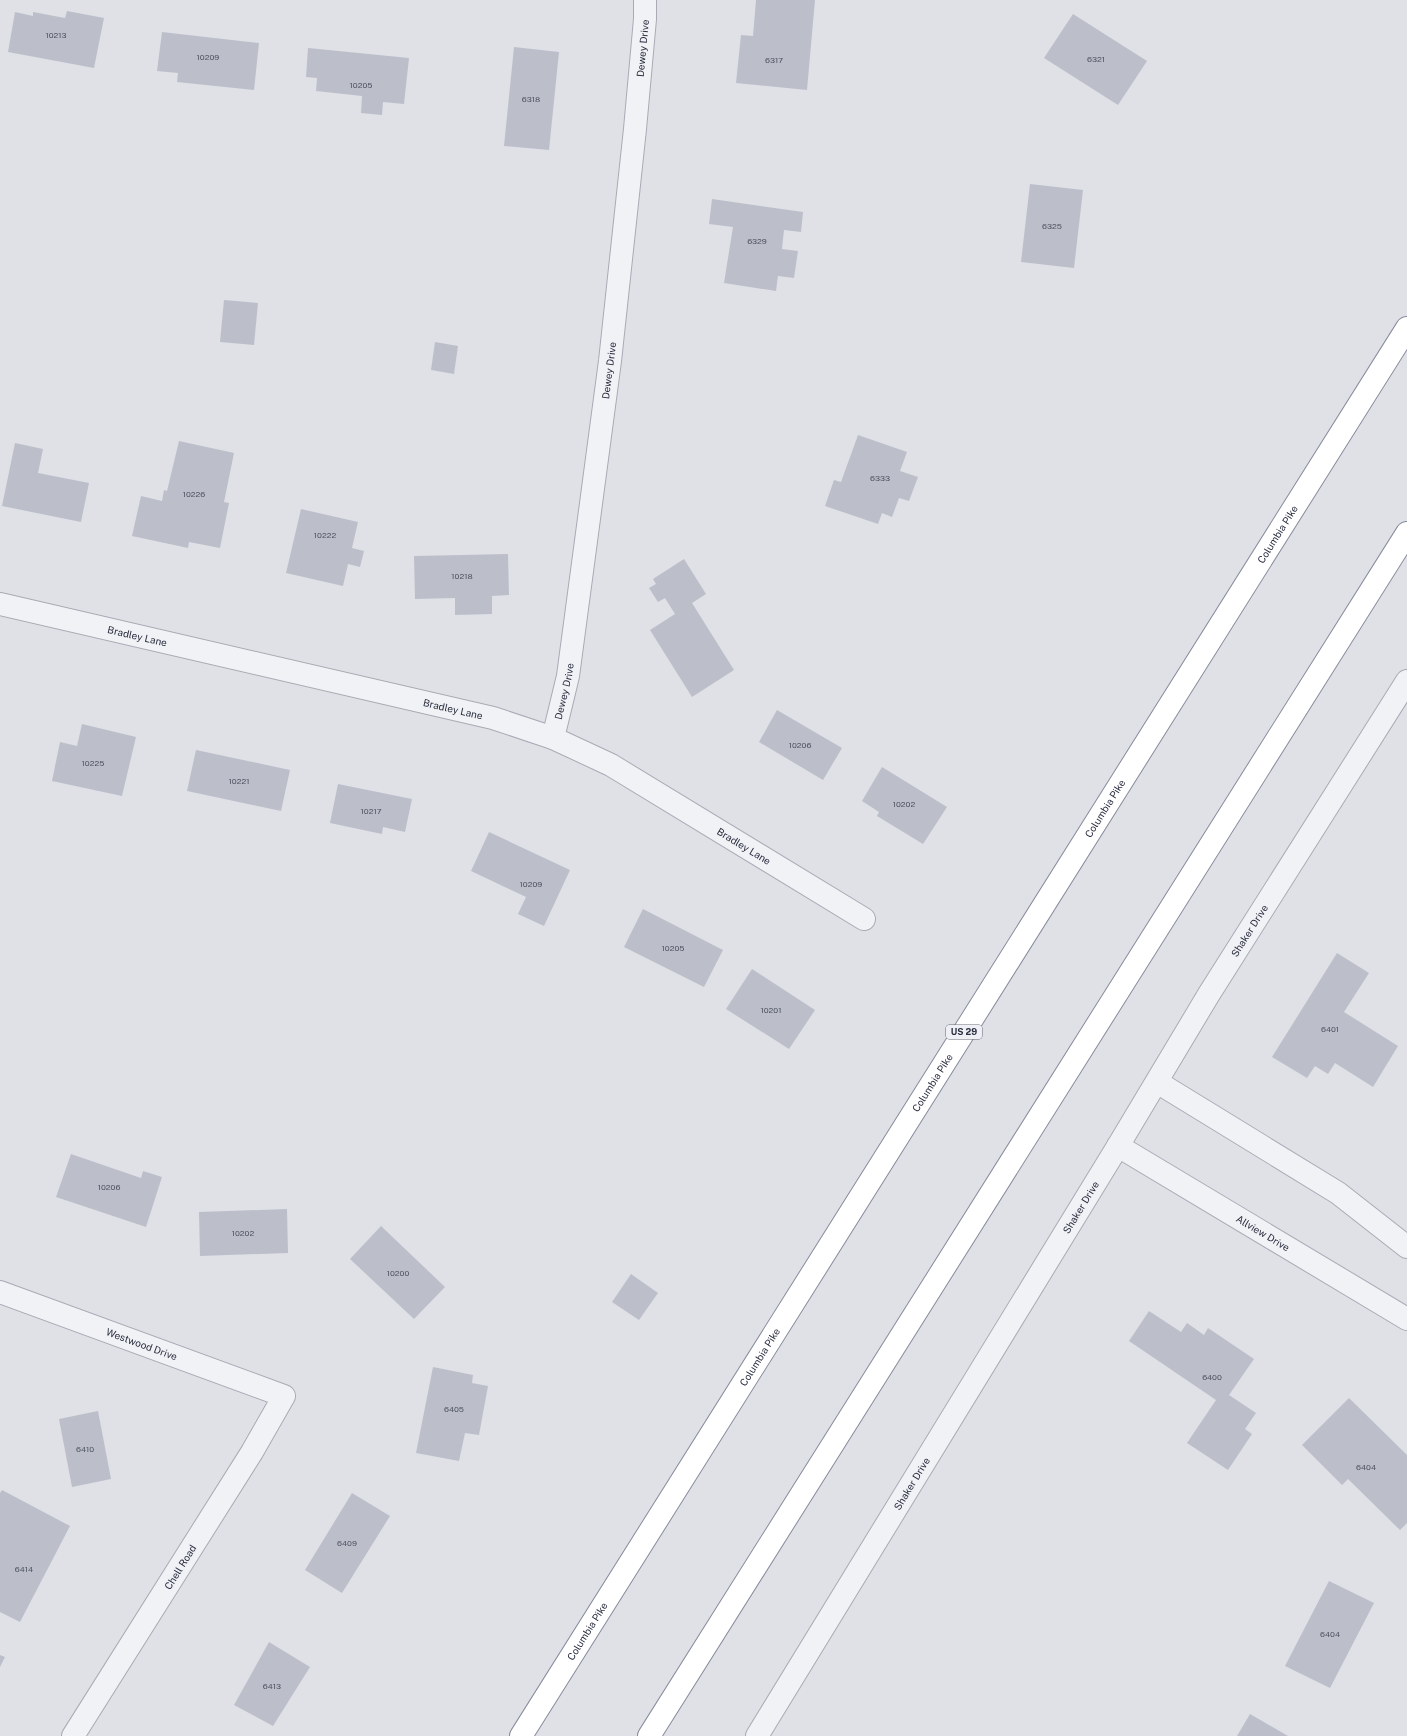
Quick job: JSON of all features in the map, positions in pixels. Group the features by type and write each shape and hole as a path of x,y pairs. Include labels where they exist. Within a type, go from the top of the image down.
{"highway":[{"name":"Columbia Pike","path":"521,1736 1407,328"},
{"path":"649,1736 1407,533"}],"street":[{"name":"Dewey Drive","path":"553,738 568,676 610,361 636,122 645,0"},
{"name":"Bradley Lane","path":"0,604 493,718 553,738 611,765 864,919"},
{"name":"Shaker Drive","path":"757,1736 1157,1082 1209,994 1407,681"},
{"path":"1157,1082 1338,1193 1407,1247"},
{"name":"Allview Drive","path":"1118,1146 1407,1319"},
{"name":"Westwood Drive","path":"0,1292 284,1396"},
{"name":"Chell Road","path":"73,1736 248,1459 284,1396"}],"building":[{"path":"756,0 815,0 807,90 736,83 741,35 753,36"},
{"path":"67,11 104,18 94,68 8,52 15,12 33,16 33,12 65,18"},
{"path":"1073,14 1147,61 1118,105 1044,58"},
{"path":"162,32 259,43 254,90 177,82 178,73 157,71"},
{"path":"514,47 559,52 549,150 504,146"},
{"path":"308,48 409,58 404,104 383,102 382,115 361,113 362,96 316,91 317,78 306,77"},
{"path":"1030,184 1083,190 1074,268 1021,262"},
{"path":"712,199 803,212 801,232 784,230 782,249 798,251 794,278 778,276 776,291 724,283 733,227 709,224"},
{"path":"224,300 258,303 254,345 220,342"},
{"path":"435,342 458,346 454,374 431,370"},
{"path":"858,435 907,452 900,471 918,477 909,501 899,498 892,517 882,513 878,524 825,506 834,480 841,482"},
{"path":"179,441 234,453 224,502 229,503 220,548 189,542 188,548 132,536 141,496 162,501 164,490 167,491"},
{"path":"15,443 43,449 38,473 89,483 81,522 2,506"},
{"path":"301,509 358,522 352,548 364,551 360,567 348,564 343,586 286,573"},
{"path":"508,554 509,595 492,596 492,614 455,615 455,598 415,599 414,556"},
{"path":"684,559 706,594 692,603 734,670 692,697 650,630 675,614 665,598 658,602 649,588 656,584 653,579"},
{"path":"777,710 842,748 823,780 759,742"},
{"path":"82,724 136,737 122,796 52,781 60,742 77,746"},
{"path":"196,750 290,770 281,811 187,791"},
{"path":"882,767 947,807 923,844 877,816 879,812 862,801"},
{"path":"338,784 412,799 405,832 383,827 382,834 330,823"},
{"path":"489,832 570,870 544,926 518,914 526,897 471,871"},
{"path":"643,909 723,950 704,987 624,947"},
{"path":"1337,953 1369,973 1344,1012 1398,1046 1373,1087 1335,1063 1328,1074 1315,1066 1307,1078 1272,1057"},
{"path":"752,969 815,1010 789,1049 726,1009"},
{"path":"71,1154 141,1178 143,1171 162,1177 146,1227 56,1197"},
{"path":"287,1209 288,1253 200,1256 199,1212"},
{"path":"381,1226 445,1287 414,1319 350,1259"},
{"path":"631,1274 658,1293 639,1320 612,1302"},
{"path":"1149,1311 1181,1332 1187,1323 1204,1335 1208,1328 1254,1359 1229,1395 1256,1413 1245,1429 1252,1434 1228,1470 1187,1443 1216,1400 1129,1341"},
{"path":"433,1367 473,1375 472,1383 488,1386 479,1435 465,1433 459,1461 416,1453"},
{"path":"1349,1398 1407,1455 1407,1523 1400,1530 1348,1479 1342,1485 1302,1445"},
{"path":"98,1411 111,1479 72,1487 59,1419"},
{"path":"2,1490 70,1526 20,1622 0,1612 0,1493"},
{"path":"352,1493 390,1516 342,1593 305,1570"},
{"path":"1329,1581 1374,1603 1330,1688 1285,1666"},
{"path":"269,1642 310,1667 273,1726 234,1705"},
{"path":"0,1655 5,1657 0,1667"},
{"path":"1250,1714 1288,1736 1237,1736"}]}
